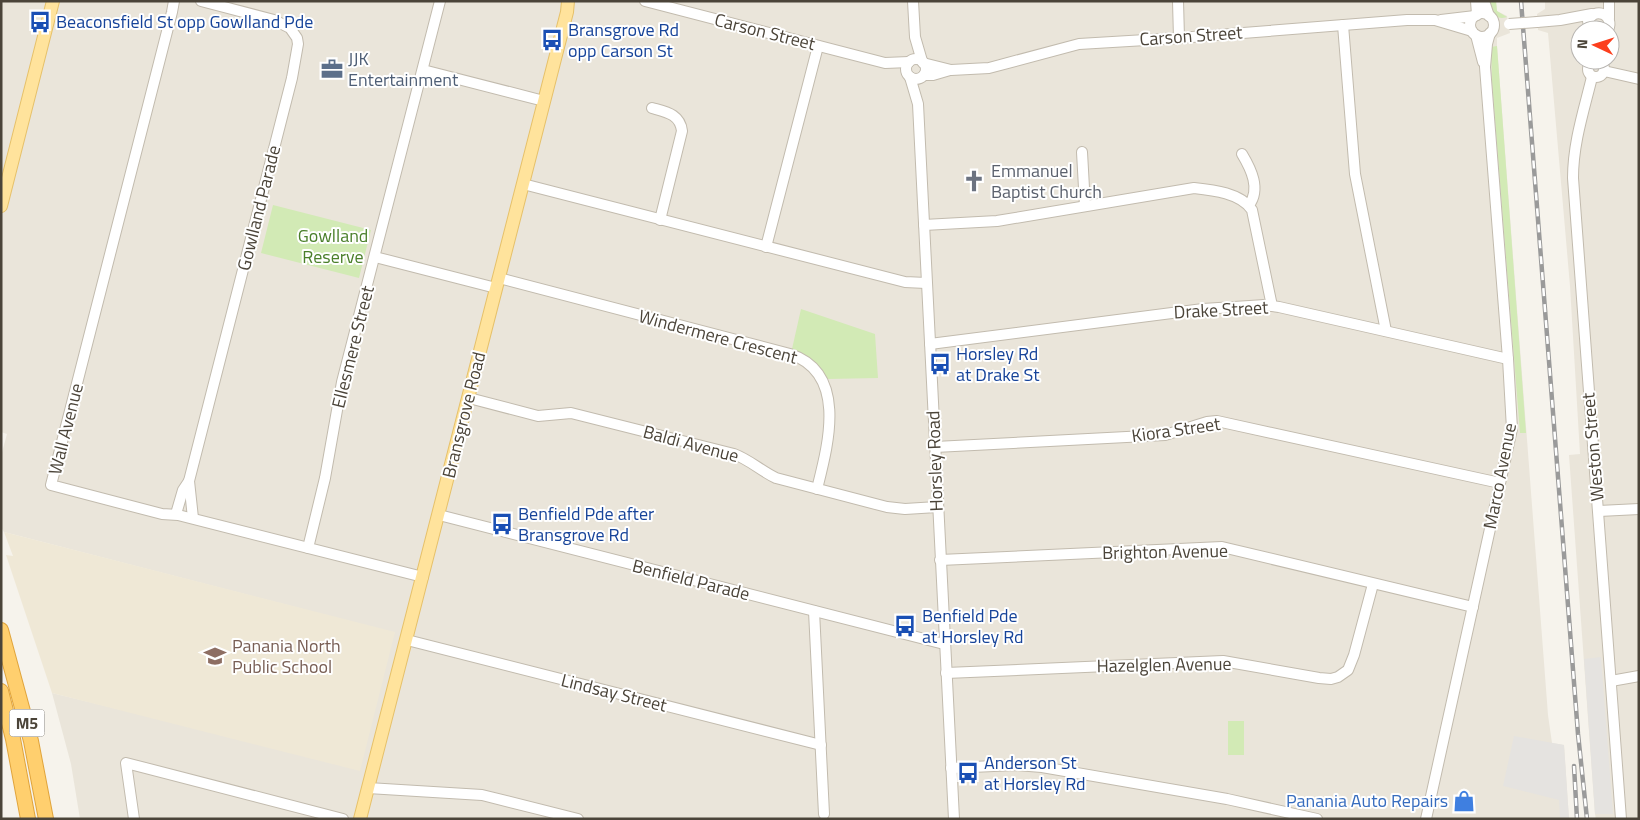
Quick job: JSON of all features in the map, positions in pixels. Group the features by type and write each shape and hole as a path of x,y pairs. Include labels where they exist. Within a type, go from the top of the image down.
{"highway":[{"name":"M5","path":"1,630 32,741 46,819"},
{"name":"M5","path":"1,691 13,739 28,819"}],"main road":[{"path":"1,206 53,1"},
{"name":"Bransgrove Road","path":"360,819 570,5"}],"street":[{"name":"Wall Avenue","path":"174,1 51,485 162,514 176,514 193,518 423,577"},
{"name":"Gowlland Parade","path":"176,514 183,490 189,481 292,78 298,47 295,34 284,24 200,1"},
{"name":"Ellesmere Street","path":"308,548 326,478 340,393 440,1"},
{"name":"Carson Street","path":"645,1 885,63 909,76"},
{"path":"913,1 915,37 926,69 923,76 916,78 909,76 906,68 910,61 915,37"},
{"path":"1178,1 1179,38"},
{"path":"1476,1 1476,16 1471,23 1474,33 1484,37 1491,24"},
{"name":"Marco Avenue","path":"1426,819 1512,424 1485,67 1491,24 1484,1"},
{"path":"1588,20 1602,1"},
{"path":"1609,18 1610,1"},
{"path":"1476,16 1482,14 1491,24 1560,20 1594,13 1604,13 1609,18"},
{"name":"Carson Street","path":"923,76 951,70 997,67 1079,44 1476,16"},
{"name":"Carson Street","path":"1435,20 1474,33"},
{"path":"1560,20 1570,22"},
{"path":"1343,25 1355,174 1386,331"},
{"name":"Marco Avenue","path":"1474,33 1485,67"},
{"path":"766,247 818,46"},
{"path":"910,61 918,59 923,62"},
{"name":"Carson Street","path":"885,63 910,61"},
{"name":"Carson Street","path":"923,62 951,70"},
{"path":"423,70 544,101"},
{"name":"Weston Street","path":"1588,70 1592,77 1574,156 1573,173 1621,819"},
{"path":"1592,77 1598,77 1598,70"},
{"path":"1615,70 1639,79"},
{"name":"Horsley Road","path":"909,76 918,104"},
{"name":"Horsley Road","path":"923,76 918,104 954,819"},
{"path":"652,108 675,116 682,125 660,220"},
{"path":"1082,152 1085,206"},
{"path":"1242,154 1251,169 1254,185 1254,195 1249,205"},
{"path":"523,184 905,282 926,283"},
{"path":"924,225 997,220 1194,188 1233,196 1249,205 1255,222 1272,306"},
{"name":"Windermere Crescent","path":"375,257 498,283 790,354 805,360 812,365 822,379 827,397 829,439 817,489"},
{"name":"Drake Street","path":"930,344 1203,308 1272,306 1508,359"},
{"name":"Baldi Avenue","path":"469,398 538,416 571,413 734,454 747,459 762,471 776,478 896,508 937,507"},
{"name":"Kiora Street","path":"935,447 1165,435 1207,422 1217,421 1500,483"},
{"name":"Gowlland Parade","path":"189,481 193,518"},
{"path":"1598,511 1639,509"},
{"name":"Benfield Parade","path":"439,515 944,644"},
{"name":"Brighton Avenue","path":"940,560 1228,548 1473,607"},
{"name":"Hazelglen Avenue","path":"946,673 1222,661 1332,679 1343,674 1351,663 1373,584"},
{"path":"814,611 824,814"},
{"name":"Lindsay Street","path":"407,640 821,745"},
{"path":"1611,680 1639,676"},
{"path":"134,819 126,762 343,819"},
{"path":"951,768 1015,765 1042,767 1227,799 1317,819"},
{"path":"368,788 482,795 578,819"}],"shaded area":[{"path":"1,1 1496,1 1497,11 1507,16 1510,33 1497,38 1497,46 1548,715 1552,743 1564,745 1569,819 80,819 71,764 52,693 122,710 395,633 4,532 1,527 1,456 7,434 1,432"},
{"path":"1545,1 1639,1 1639,819 1596,819 1595,814 1569,455 1580,454 1570,286 1548,33 1538,30 1537,14 1545,9"},
{"name":"Panania North Public School","path":"4,532 395,632 360,771 52,693 6,555 13,556"},
{"path":"1601,657 1613,814 1595,814 1584,659"},
{"path":"1514,736 1564,745 1569,819 1560,819 1559,800 1503,786"}],"green space":[{"path":"1487,1 1496,1 1497,11 1507,17 1496,17"},
{"path":"1497,46 1526,433 1520,433 1492,82 1491,47"},
{"name":"Gowlland Reserve","path":"273,205 371,230 359,278 261,253"},
{"path":"801,309 875,334 878,378 828,379 813,361 792,349"},
{"path":"1228,721 1244,721 1244,755 1228,755"}],"railway":[{"path":"1521,1 1578,734 1587,819"},
{"path":"1574,766 1577,819"}],"place":[{"name":"Beaconsfield St opp Gowlland Pde","path":"40,22"},
{"name":"Bransgrove Rd opp Carson St","path":"552,40"},
{"name":"JJK Entertainment","path":"332,69"},
{"name":"Emmanuel Baptist Church","path":"974,181"},
{"name":"Horsley Rd at Drake St","path":"940,364"},
{"name":"Benfield Pde after Bransgrove Rd","path":"502,524"},
{"name":"Benfield Pde at Horsley Rd","path":"905,626"},
{"name":"Panania North Public School","path":"215,656"},
{"name":"Anderson St at Horsley Rd","path":"968,773"},
{"name":"Panania Auto Repairs","path":"1464,801"}]}
